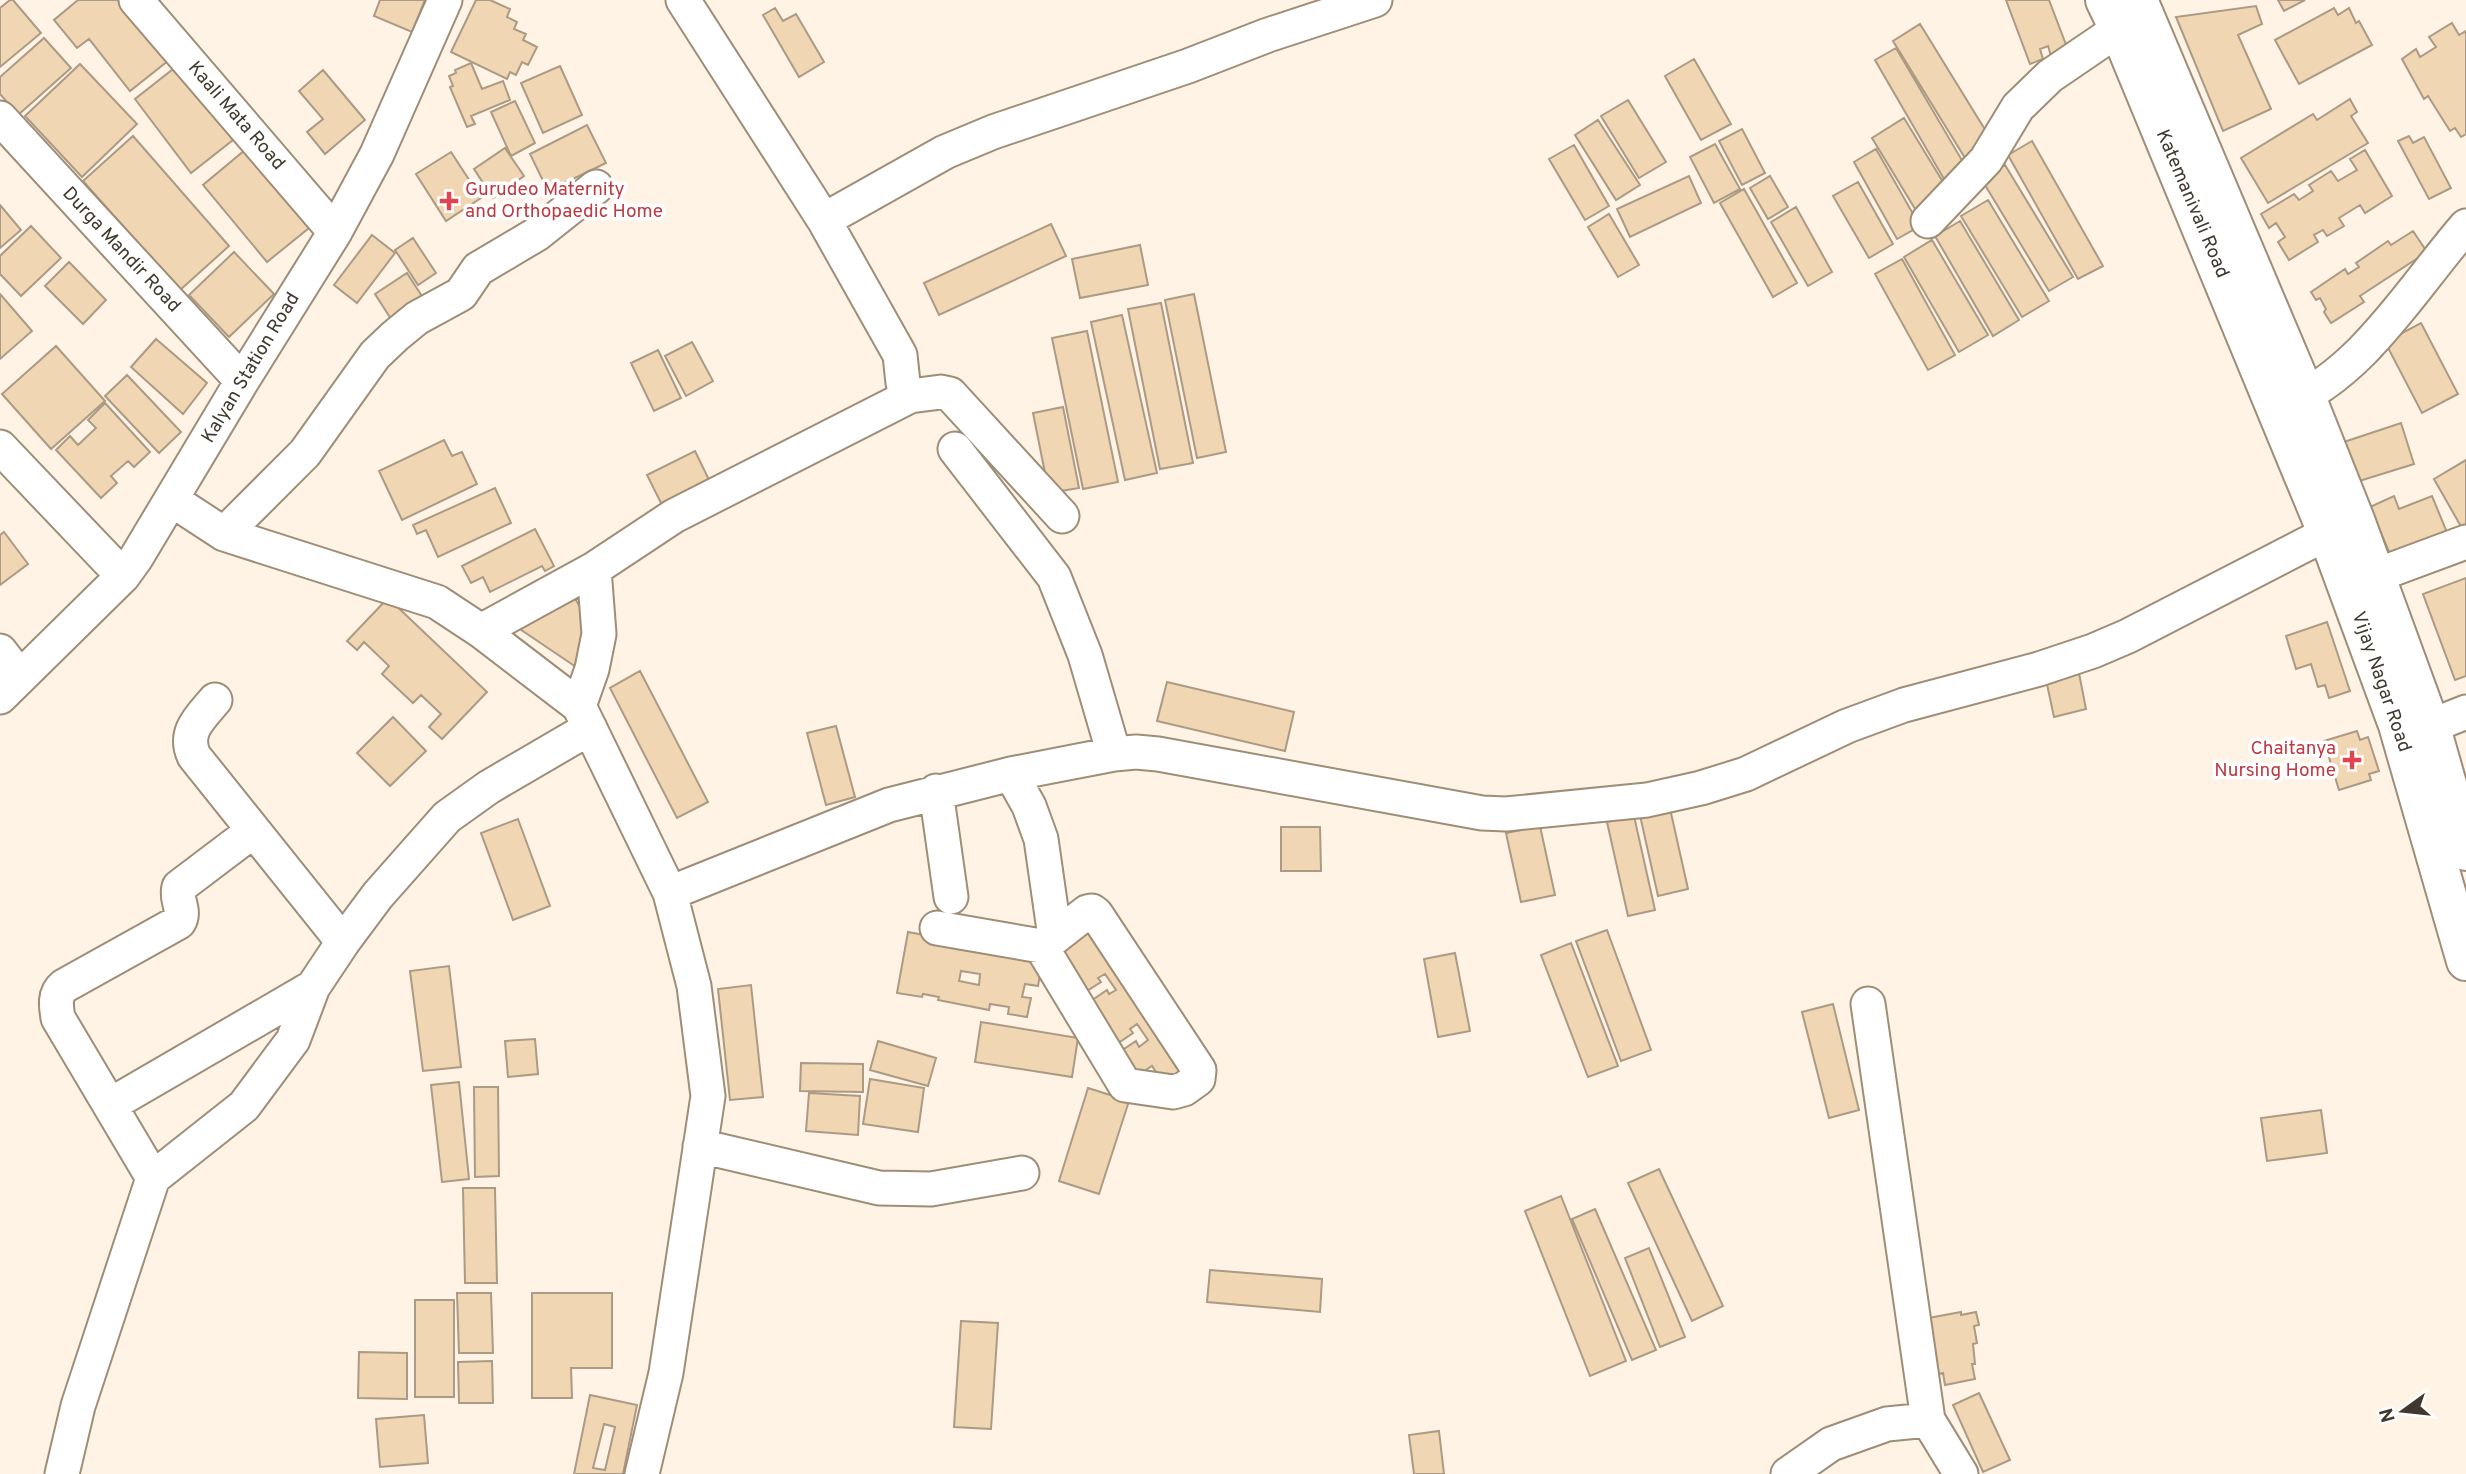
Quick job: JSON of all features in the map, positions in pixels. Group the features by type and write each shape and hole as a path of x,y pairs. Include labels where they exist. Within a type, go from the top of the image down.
{"main road":[{"name":"Katemanivali Road","path":"2127,11 2292,403"},
{"name":"Vijay Nagar Road","path":"2292,403 2341,526 2416,733 2466,851"},
{"name":"Vijay Nagar Road","path":"2416,733 2466,961"}],"street":[{"name":"Kaali Mata Road","path":"136,0 335,232"},
{"name":"Kalyan Station Road","path":"10,687 123,576 172,500 335,232 377,154 445,0"},
{"path":"683,0 824,220 900,355 904,383 910,396"},
{"path":"824,220 933,158 993,132 1375,0"},
{"path":"1928,220 1986,160 2018,107 2050,76 2127,11"},
{"name":"Durga Mandir Road","path":"0,118 242,381"},
{"path":"224,534 305,453 375,355 395,336 417,318 461,294 478,269 537,234 596,187"},
{"path":"2292,403 2368,346 2466,226"},
{"path":"481,631 594,569 674,516 910,396 941,392 950,394 1062,516"},
{"path":"955,449 1054,577 1085,655 1114,754"},
{"path":"6,466 123,576"},
{"path":"172,500 224,534 437,602 481,631 585,717 670,893 694,986 708,1096 666,1373 642,1474"},
{"path":"670,893 864,814 936,791 1114,754 1158,754 1482,813 1506,814 1647,800 1701,788 1746,774 1847,726 1904,705 2039,669 2093,650 2150,625 2341,526"},
{"path":"2361,581 2466,542"},
{"path":"62,1474 78,1406 153,1178 244,1106 293,1040 313,987 343,942 378,895 446,817 585,717 599,634 594,569"},
{"path":"0,651 10,687"},
{"path":"215,700 195,724 189,736 194,756 343,942"},
{"path":"2416,733 2466,712"},
{"path":"937,928 1048,941 1092,911 1097,914 1199,1070 1198,1079 1184,1089 1172,1092 1125,1085 1048,941 1041,839 1029,806 1011,774"},
{"path":"936,791 951,897"},
{"path":"153,1178 58,1018 56,1005 59,990 179,922 182,912 177,893 179,887 253,831"},
{"path":"110,1105 313,987"},
{"path":"1868,1004 1928,1420 1961,1474"},
{"path":"701,1146 878,1188 931,1189 1022,1173"},
{"path":"1788,1474 1831,1444 1887,1424 1928,1420"}],"building":[{"path":"13,0 41,33 0,67 0,8"},
{"path":"78,0 122,0 169,60 130,91 89,39 77,48 54,20"},
{"path":"380,0 425,0 412,32 374,16"},
{"path":"476,0 490,0 510,9 507,17 517,22 514,29 526,34 523,40 537,47 528,65 522,62 516,75 510,72 507,79 451,52"},
{"path":"2006,0 2049,0 2068,50 2051,56 2048,46 2040,49 2043,59 2030,64"},
{"path":"2278,0 2305,0 2284,11"},
{"path":"2256,6 2262,24 2238,35 2271,109 2223,131 2176,17"},
{"path":"775,8 783,21 796,14 824,62 799,77 763,15"},
{"path":"2334,8 2338,15 2349,8 2372,45 2299,84 2275,40"},
{"path":"2452,23 2459,35 2466,31 2466,134 2461,137 2455,128 2450,131 2428,96 2424,99 2402,59 2416,49 2420,57 2436,47 2429,37"},
{"path":"1920,24 1992,141 1965,158 1893,41"},
{"path":"44,38 71,68 18,115 0,94 0,77"},
{"path":"1896,48 1970,174 1948,186 1875,60"},
{"path":"1694,59 1731,124 1701,140 1665,76"},
{"path":"471,63 482,89 503,81 510,100 471,116 475,124 467,127 450,87 453,86 449,76 456,73 455,70"},
{"path":"80,64 137,124 82,177 25,116"},
{"path":"177,66 233,140 191,173 135,99"},
{"path":"560,66 582,115 543,133 521,83"},
{"path":"323,70 365,120 325,154 307,132 323,119 299,91"},
{"path":"2350,99 2357,112 2351,116 2368,143 2268,203 2241,158 2313,114 2317,120"},
{"path":"1628,100 1666,162 1639,178 1601,116"},
{"path":"515,101 535,143 511,156 491,112"},
{"path":"1904,118 1949,192 1917,212 1872,138"},
{"path":"1598,120 1640,185 1616,200 1575,135"},
{"path":"587,125 606,163 548,191 530,154"},
{"path":"1742,129 1765,173 1742,185 1719,141"},
{"path":"133,136 229,246 180,290 83,181"},
{"path":"2409,136 2413,143 2424,137 2451,188 2429,199 2398,141"},
{"path":"2032,141 2103,266 2078,279 2008,155"},
{"path":"1715,144 1740,189 1714,203 1690,157"},
{"path":"1574,145 1609,206 1585,220 1549,159"},
{"path":"505,148 524,176 493,198 474,169"},
{"path":"1876,149 1920,226 1897,239 1854,162"},
{"path":"245,150 309,228 267,262 203,185"},
{"path":"2365,150 2392,196 2365,213 2360,205 2339,218 2344,226 2327,236 2323,230 2314,235 2318,242 2289,260 2278,242 2285,237 2276,223 2269,228 2261,214 2294,194 2299,200 2313,191 2309,185 2331,171 2338,181 2357,170 2350,159"},
{"path":"451,152 481,198 446,221 416,174"},
{"path":"2005,165 2073,277 2049,291 1982,180"},
{"path":"1689,176 1701,203 1630,237 1617,209"},
{"path":"1770,176 1788,207 1768,219 1750,188"},
{"path":"1858,182 1893,244 1869,258 1833,196"},
{"path":"1744,189 1797,283 1773,297 1720,203"},
{"path":"1988,200 2049,301 2022,317 1961,216"},
{"path":"0,205 21,230 0,248"},
{"path":"1796,207 1832,272 1808,286 1771,222"},
{"path":"1609,214 1639,265 1618,277 1588,227"},
{"path":"1960,221 2019,320 1993,336 1935,236"},
{"path":"1051,224 1066,256 939,315 924,283"},
{"path":"31,226 61,258 21,296 0,274 0,256"},
{"path":"2413,231 2427,252 2360,296 2364,302 2331,323 2320,298 2316,300 2311,292 2345,269 2348,274 2359,267 2356,263 2388,241 2391,245"},
{"path":"372,235 395,253 357,303 334,285"},
{"path":"413,238 436,273 418,285 395,250"},
{"path":"1932,240 1988,335 1959,352 1904,257"},
{"path":"1140,245 1148,285 1080,298 1072,259"},
{"path":"234,252 274,294 229,337 189,295"},
{"path":"1902,259 1955,355 1928,370 1875,274"},
{"path":"69,262 106,300 83,324 45,286"},
{"path":"407,273 425,301 393,322 375,294"},
{"path":"0,294 32,331 0,359"},
{"path":"1194,294 1226,452 1197,458 1165,300"},
{"path":"1161,303 1193,463 1160,469 1128,309"},
{"path":"1122,315 1157,473 1125,480 1091,322"},
{"path":"2421,323 2458,394 2422,413 2385,342"},
{"path":"1087,331 1118,482 1083,489 1052,338"},
{"path":"156,339 207,383 183,414 131,367"},
{"path":"692,342 713,381 686,396 665,356"},
{"path":"56,346 105,401 51,449 2,394"},
{"path":"658,350 681,398 654,411 631,363"},
{"path":"127,375 181,432 159,453 105,396"},
{"path":"105,403 150,452 134,467 128,461 111,476 117,483 101,498 56,450 70,436 78,445 96,428 88,420"},
{"path":"1063,407 1079,488 1049,493 1033,413"},
{"path":"2401,423 2414,464 2356,482 2344,442"},
{"path":"444,440 452,456 462,452 477,484 402,520 379,471"},
{"path":"695,451 712,486 664,509 647,475"},
{"path":"2466,460 2466,528 2463,530 2434,479"},
{"path":"495,488 511,523 438,557 426,530 417,534 413,525"},
{"path":"2394,496 2399,509 2432,496 2448,535 2392,559 2370,507"},
{"path":"535,529 554,566 545,571 542,566 490,592 483,577 471,583 462,566"},
{"path":"4,532 28,564 0,585 0,535"},
{"path":"2466,578 2466,676 2455,680 2423,594"},
{"path":"569,589 590,623 583,627 581,637 586,643 579,669 508,621"},
{"path":"388,598 487,692 442,739 429,727 441,714 421,695 413,703 382,674 389,666 364,642 357,650 347,641"},
{"path":"2327,622 2350,691 2329,698 2325,685 2318,687 2311,664 2296,669 2286,636"},
{"path":"2078,668 2086,709 2054,717 2045,675"},
{"path":"640,671 708,802 677,818 610,688"},
{"path":"1167,682 1294,712 1285,751 1157,721"},
{"path":"393,717 426,751 390,786 357,753"},
{"path":"836,726 855,797 826,805 807,733"},
{"path":"2357,731 2360,740 2368,737 2379,771 2369,774 2371,780 2339,790 2324,741"},
{"path":"1669,804 1688,889 1658,896 1639,811"},
{"path":"1634,816 1655,910 1628,916 1607,822"},
{"path":"518,819 550,906 513,920 481,833"},
{"path":"1540,826 1555,895 1521,902 1506,833"},
{"path":"1281,827 1320,827 1321,871 1281,871"},
{"path":"1091,919 1193,1075 1164,1084 1152,1066 1135,1077 1115,1055 1136,1041 1139,1047 1148,1040 1137,1024 1130,1029 1133,1033 1111,1048 1085,1005 1107,990 1109,994 1116,990 1105,974 1098,978 1101,982 1079,996 1057,951"},
{"path":"1607,930 1651,1050 1621,1061 1576,941"},
{"path":"908,932 935,937 934,944 949,947 950,944 1043,957 1038,986 1025,984 1022,997 1031,998 1027,1017 1008,1014 1009,1007 990,1004 989,1010 938,1000 939,997 923,994 922,997 897,993","holes":["961,971 980,974 979,985 959,981"]},
{"path":"1571,943 1618,1066 1588,1077 1541,955"},
{"path":"1455,953 1470,1031 1438,1037 1424,959"},
{"path":"449,966 461,1067 423,1071 410,971"},
{"path":"751,985 763,1097 730,1100 718,989"},
{"path":"1833,1004 1859,1110 1829,1118 1802,1012"},
{"path":"981,1022 1078,1038 1072,1077 975,1062"},
{"path":"535,1039 538,1074 508,1077 505,1041"},
{"path":"878,1041 936,1058 928,1086 870,1070"},
{"path":"801,1063 863,1064 863,1092 800,1091"},
{"path":"870,1079 924,1088 918,1132 863,1124"},
{"path":"459,1082 469,1179 442,1182 431,1085"},
{"path":"474,1087 498,1087 499,1176 475,1177"},
{"path":"1088,1088 1129,1101 1099,1194 1059,1181"},
{"path":"809,1093 860,1096 858,1135 806,1131"},
{"path":"2321,1110 2327,1153 2267,1161 2261,1118"},
{"path":"1659,1169 1723,1306 1692,1321 1628,1183"},
{"path":"463,1188 495,1188 497,1283 465,1283"},
{"path":"1561,1196 1626,1361 1590,1376 1525,1211"},
{"path":"1595,1209 1656,1350 1632,1360 1572,1219"},
{"path":"1649,1248 1685,1337 1660,1347 1625,1258"},
{"path":"1210,1270 1322,1279 1320,1312 1207,1302"},
{"path":"457,1293 491,1293 493,1353 459,1353"},
{"path":"532,1293 612,1293 612,1368 571,1368 572,1398 532,1398"},
{"path":"415,1300 454,1300 454,1397 415,1397"},
{"path":"1961,1312 1961,1315 1976,1312 1979,1325 1974,1326 1977,1343 1973,1344 1975,1364 1972,1364 1975,1379 1945,1385 1943,1373 1935,1375 1923,1319"},
{"path":"961,1321 998,1323 991,1429 954,1427"},
{"path":"359,1352 407,1353 407,1399 358,1398"},
{"path":"492,1361 493,1403 459,1403 458,1362"},
{"path":"1979,1393 2010,1460 1983,1472 1953,1405"},
{"path":"590,1395 637,1405 623,1474 574,1474","holes":["604,1424 615,1427 605,1470 593,1468"]},
{"path":"424,1415 428,1463 380,1467 376,1419"},
{"path":"1439,1431 1444,1474 1414,1474 1409,1435"}],"place":[{"name":"Gurudeo Maternity and Orthopaedic Home","path":"449,201"},
{"name":"Chaitanya Nursing Home","path":"2352,760"}]}
